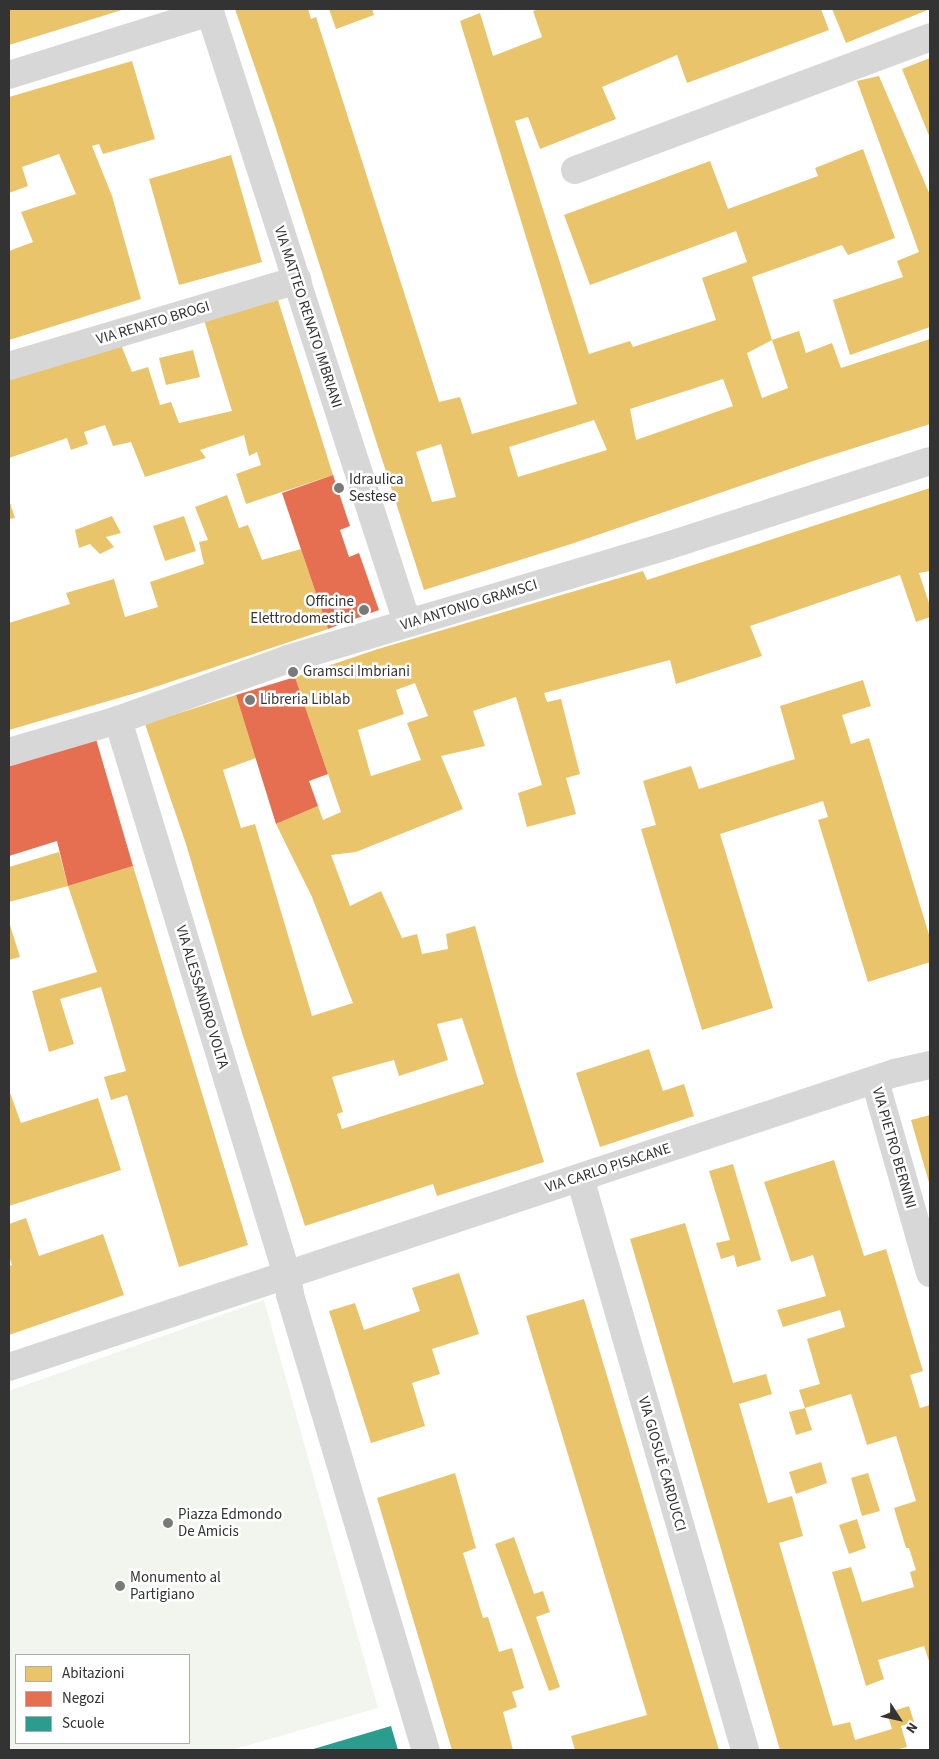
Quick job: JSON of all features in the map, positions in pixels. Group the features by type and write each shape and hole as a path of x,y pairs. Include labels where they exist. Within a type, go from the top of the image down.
{"street":[{"path":"9,75 209,10"},
{"name":"VIA MATTEO RENATO IMBRIANI","path":"209,10 404,613 414,621"},
{"path":"575,170 930,37"},
{"name":"VIA RENATO BROGI","path":"9,366 297,280"},
{"name":"VIA ANTONIO GRAMSCI","path":"9,752 118,720 288,659 668,546 930,461"},
{"name":"VIA ALESSANDRO VOLTA","path":"118,720 287,1274"},
{"name":"VIA CARLO PISACANE","path":"287,1274 895,1073 930,1065"},
{"name":"VIA PIETRO BERNINI","path":"875,1081 930,1274"},
{"name":"VIA GIOSUÈ CARDUCCI","path":"580,1178 745,1750"},
{"path":"9,1367 49,1352 287,1274 293,1304 426,1750"}],"shaded area":[{"name":"Piazza Edmondo De Amicis","path":"264,1300 378,1708 231,1750 9,1750 9,1391"}],"building: Abitazioni":[{"path":"9,9 125,9 9,45"},
{"path":"235,9 308,9 311,19 316,17 439,402 460,397 472,434 577,404 460,21 480,13 493,56 542,37 533,11 539,9 821,9 829,30 687,83 677,55 602,87 616,119 540,149 528,117 515,121 589,354 630,341 633,347 716,320 702,278 747,262 736,231 590,285 564,215 710,161 728,209 818,176 815,168 863,149 895,238 848,255 842,245 752,277 772,340 799,331 806,353 832,343 841,368 930,339 930,424 813,461 571,544 424,590 275,126","holes":["772,340 788,388 762,398 747,353","723,379 733,406 636,440 630,409","594,420 607,450 518,477 509,447","441,444 456,497 432,502 416,452"]},
{"path":"329,9 372,9 374,15 336,29"},
{"path":"832,9 930,9 846,43"},
{"path":"930,58 930,138 902,69"},
{"path":"132,61 155,139 103,154 99,144 92,146 112,196 141,299 9,340 9,251 33,242 21,212 76,194 59,154 22,167 28,186 9,193 9,97"},
{"path":"879,76 930,195 930,327 850,355 833,300 903,277 897,261 919,252 857,81"},
{"path":"231,155 262,262 179,285 149,179"},
{"path":"277,297 333,475 246,504 236,474 261,465 257,452 249,456 244,435 200,450 206,458 145,477 131,442 113,446 105,425 84,432 88,444 71,450 67,438 9,458 9,380 121,345 132,372 148,367 160,405 171,402 179,423 232,411 204,320"},
{"path":"193,350 200,377 166,385 159,358"},
{"path":"930,488 930,571 919,573 930,606 930,617 916,622 900,575 750,626 762,656 676,684 670,660 544,693 547,702 561,699 580,774 566,778 576,814 527,827 518,793 542,785 516,697 473,711 485,746 441,756 463,809 356,852 331,855 350,906 381,891 402,938 417,934 422,954 448,949 446,934 475,926 516,1073 544,1162 437,1196 433,1184 305,1226 243,1036 186,844 145,724 236,695 256,758 223,770 241,828 255,824 312,1016 353,1003 312,897 276,824 318,806 323,820 341,812 295,677 378,649 643,571 647,580","holes":["415,683 428,716 407,723 421,760 371,776 358,730 404,714 396,690","462,1018 484,1084 342,1129 337,1114 343,1112 332,1077 394,1060 399,1076 448,1060 437,1024"]},
{"path":"227,495 239,528 248,525 262,560 301,549 328,629 146,690 9,730 9,623 70,604 66,593 114,579 125,617 158,607 150,582 204,564 199,542 208,540 195,507"},
{"path":"9,500 15,518 9,519"},
{"path":"112,516 121,533 106,537 114,547 100,554 90,544 79,548 75,530"},
{"path":"184,516 196,551 165,561 153,526"},
{"path":"863,680 871,706 842,715 851,744 869,738 930,938 930,962 868,982 818,820 828,817 823,801 720,834 773,1008 702,1030 641,829 656,825 643,781 691,766 699,789 795,759 780,706"},
{"path":"59,852 68,886 9,902 9,867"},
{"path":"133,866 248,1245 179,1267 127,1095 111,1100 104,1077 126,1071 101,987 60,999 74,1044 49,1052 32,991 97,972 68,886"},
{"path":"9,922 20,957 9,960"},
{"path":"649,1049 663,1091 684,1084 694,1116 600,1147 576,1073"},
{"path":"9,1090 21,1123 98,1098 121,1170 9,1206"},
{"path":"930,1115 930,1186 911,1120"},
{"path":"834,1160 864,1256 886,1249 923,1371 910,1375 920,1408 930,1405 930,1664 924,1646 878,1660 884,1679 866,1686 832,1572 851,1567 862,1602 914,1587 910,1572 916,1570 909,1548 906,1548 894,1508 916,1501 896,1436 867,1445 851,1394 805,1408 799,1390 820,1384 807,1339 845,1327 840,1310 783,1327 777,1310 826,1296 813,1255 791,1262 764,1182"},
{"path":"733,1164 761,1260 737,1267 734,1255 721,1259 716,1243 730,1240 709,1171"},
{"path":"26,1218 39,1256 103,1234 124,1295 9,1335 9,1266 12,1265 9,1256 9,1224"},
{"path":"685,1223 733,1383 766,1374 772,1394 739,1404 768,1503 792,1496 803,1536 779,1543 833,1726 850,1722 855,1740 892,1729 887,1713 909,1706 914,1722 901,1726 907,1747 896,1750 780,1750 630,1239"},
{"path":"459,1273 479,1334 432,1349 440,1374 412,1383 425,1426 371,1443 329,1311 355,1303 364,1330 420,1311 412,1288"},
{"path":"584,1299 719,1750 575,1750 571,1736 647,1715 526,1316"},
{"path":"805,1408 812,1430 796,1435 789,1412"},
{"path":"821,1462 827,1483 796,1494 789,1472"},
{"path":"455,1473 476,1548 463,1553 483,1618 488,1617 499,1652 512,1648 524,1688 512,1692 517,1707 503,1712 513,1750 452,1750 377,1498"},
{"path":"868,1473 880,1511 862,1516 851,1478"},
{"path":"857,1519 866,1548 849,1554 839,1525"},
{"path":"514,1537 534,1594 543,1591 550,1612 536,1617 560,1687 549,1691 495,1544"}],"building: Negozi":[{"path":"333,475 350,526 340,530 349,557 359,553 379,610 328,629 282,493"},
{"path":"295,677 328,774 309,781 318,806 276,824 236,695"},
{"path":"96,739 133,866 68,886 57,841 9,856 9,766"}],"building: Scuole":[{"path":"391,1726 398,1750 310,1750"}],"place":[{"name":"Idraulica Sestese","path":"339,488"},
{"name":"Officine Elettrodomestici","path":"364,610"},
{"name":"Gramsci Imbriani","path":"293,672"},
{"name":"Libreria Liblab","path":"250,700"},
{"name":"Piazza Edmondo De Amicis","path":"168,1523"},
{"name":"Monumento al Partigiano","path":"120,1586"}]}
